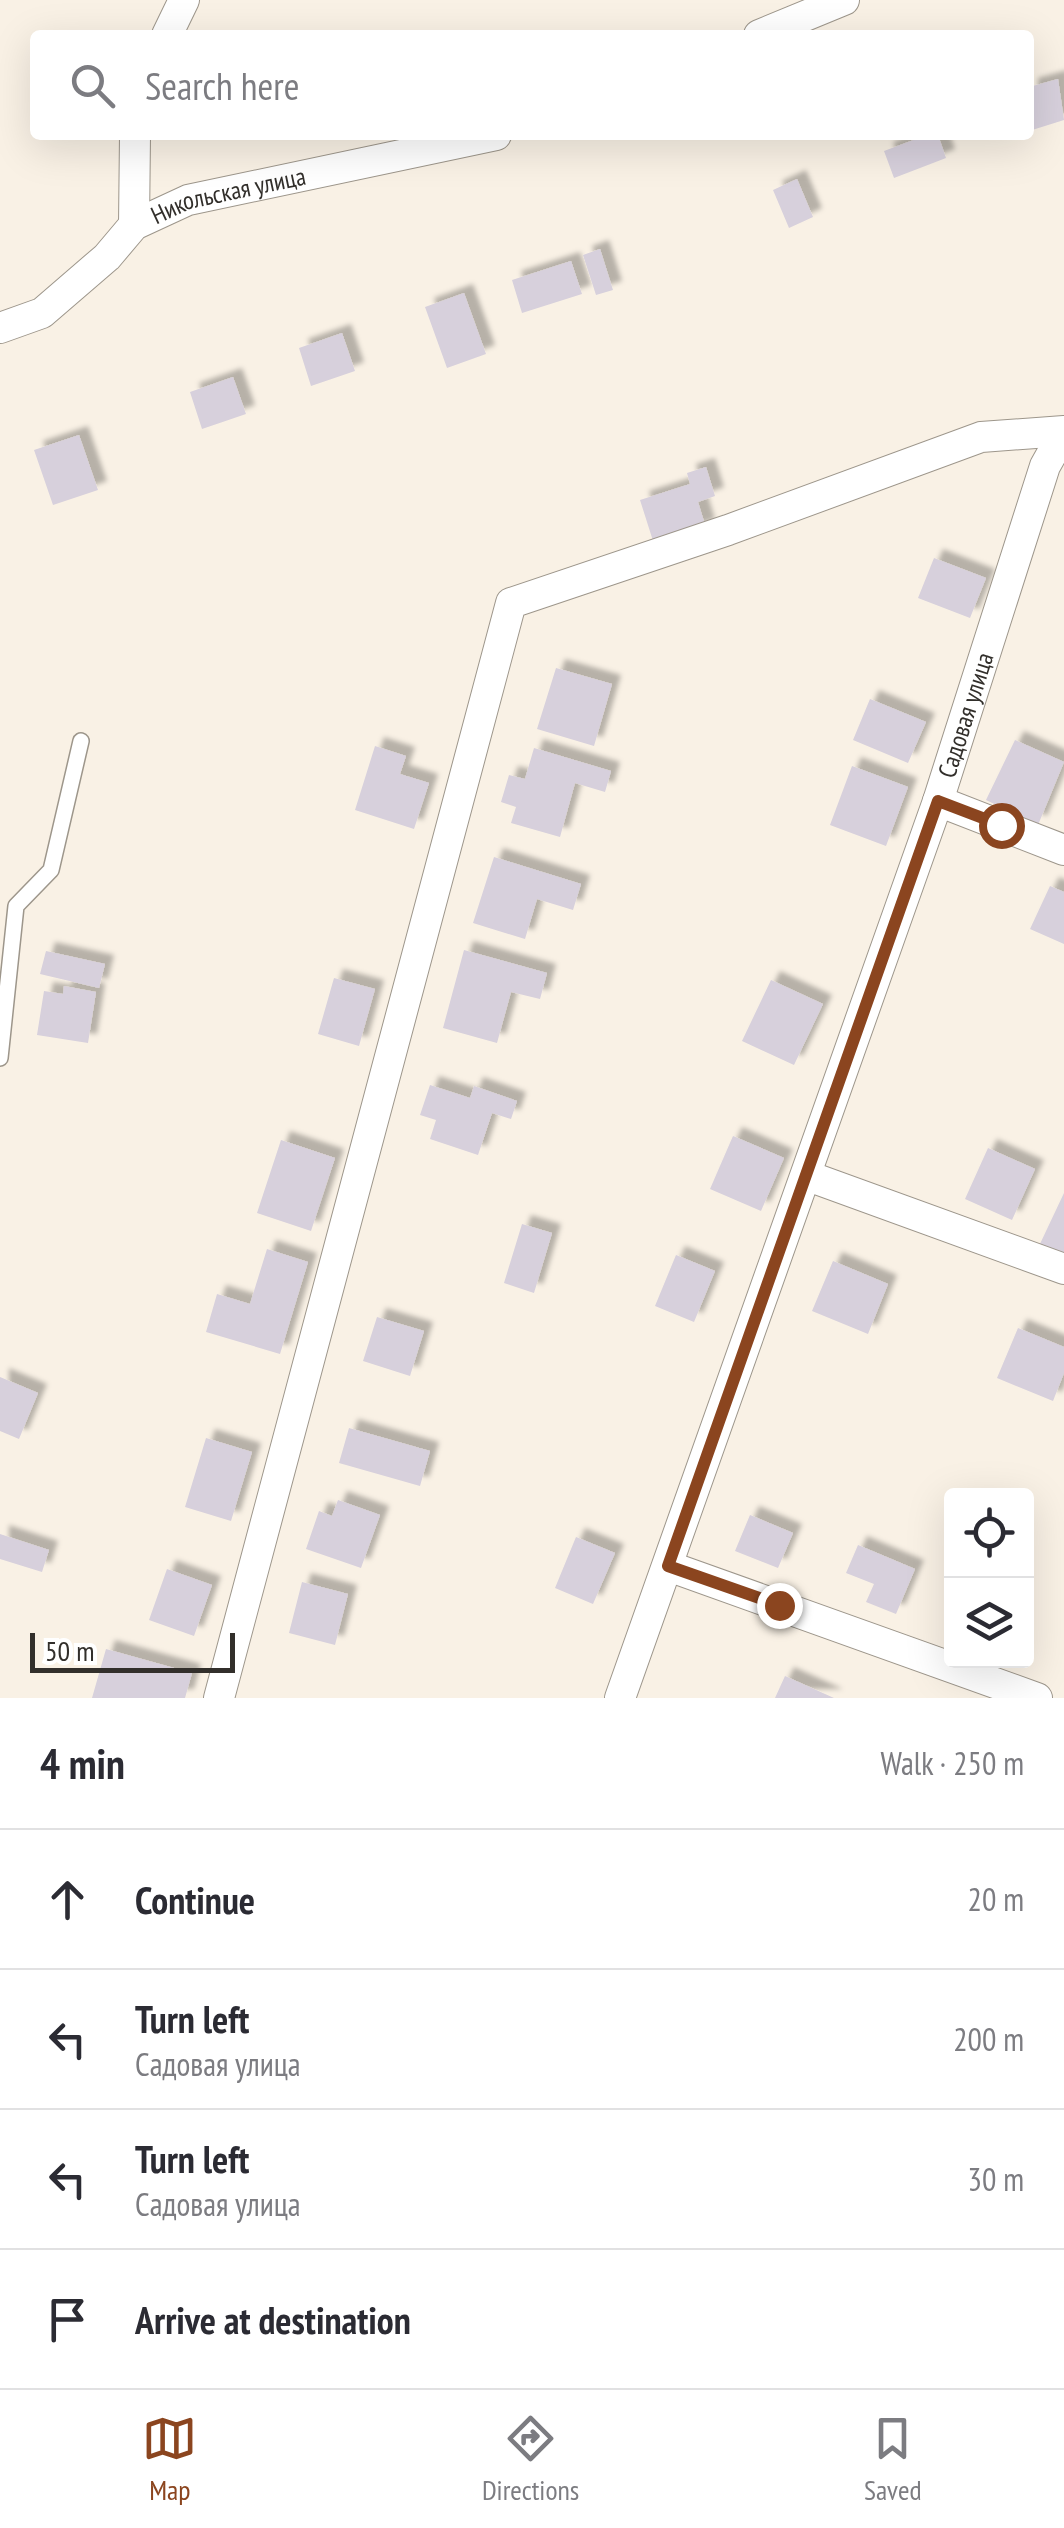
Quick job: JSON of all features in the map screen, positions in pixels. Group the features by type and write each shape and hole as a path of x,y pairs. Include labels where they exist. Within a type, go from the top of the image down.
{"street":[{"path":"169,30 184,0"},
{"path":"771,30 844,0"},
{"path":"134,225 135,140"},
{"name":"Никольская улица","path":"0,328 42,313 107,257 134,225 188,200 472,140"},
{"path":"219,1698 512,604 980,437 1064,432"},
{"name":"Садовая улица","path":"620,1698 938,801 1046,466 1064,432"},
{"path":"938,801 1064,850"},
{"path":"808,1176 1064,1270"},
{"path":"668,1566 1037,1698"}],"lane":[{"path":"0,1058 16,906 51,870 80,741"}],"building":[{"path":"1058,79 1064,120 1034,129 1034,86"},
{"path":"914,140 940,140 946,158 894,178 884,151"},
{"path":"797,179 813,217 789,228 773,190"},
{"path":"600,249 613,290 596,295 583,255"},
{"path":"571,261 582,294 522,313 512,280"},
{"path":"464,293 486,354 447,368 425,307"},
{"path":"342,333 355,371 311,386 299,348"},
{"path":"233,377 246,414 202,429 190,392"},
{"path":"79,435 98,490 53,505 34,450"},
{"path":"706,467 715,496 698,502 706,528 654,544 640,500 690,484 687,473"},
{"path":"934,558 986,578 970,618 918,598"},
{"path":"556,668 612,684 594,746 537,729"},
{"path":"870,699 926,722 908,763 853,740"},
{"path":"1015,740 1064,762 1038,825 986,800"},
{"path":"375,746 406,756 400,774 429,783 414,829 355,810"},
{"path":"534,748 611,771 605,792 575,783 560,837 511,823 516,807 501,802 509,775 525,779"},
{"path":"852,766 908,787 886,846 830,825"},
{"path":"494,857 581,884 573,910 537,899 525,939 473,923"},
{"path":"1050,886 1064,892 1064,944 1030,929"},
{"path":"464,950 547,973 540,999 511,992 497,1043 443,1028"},
{"path":"46,951 105,964 99,988 40,974"},
{"path":"334,978 375,989 359,1046 318,1034"},
{"path":"771,980 823,1004 794,1065 742,1041"},
{"path":"64,986 96,992 88,1043 37,1035 44,991 63,994"},
{"path":"430,1085 470,1098 474,1086 517,1101 511,1119 492,1113 478,1155 430,1139 436,1120 420,1115"},
{"path":"733,1136 784,1158 761,1211 710,1189"},
{"path":"281,1140 335,1158 311,1231 257,1213"},
{"path":"988,1148 1035,1169 1012,1220 965,1199"},
{"path":"1064,1193 1064,1258 1039,1246"},
{"path":"522,1224 552,1233 534,1293 504,1283"},
{"path":"267,1249 308,1262 280,1354 206,1332 217,1294 250,1304"},
{"path":"676,1255 715,1271 694,1322 655,1306"},
{"path":"833,1261 888,1284 868,1334 812,1311"},
{"path":"377,1317 424,1331 410,1376 363,1361"},
{"path":"1018,1328 1064,1347 1064,1373 1053,1401 997,1378"},
{"path":"0,1377 38,1393 19,1439 0,1431"},
{"path":"349,1428 430,1451 420,1486 339,1463"},
{"path":"206,1438 252,1452 231,1521 185,1507"},
{"path":"338,1500 380,1515 361,1568 306,1549 319,1511 332,1516"},
{"path":"750,1515 793,1533 778,1568 735,1551"},
{"path":"0,1534 49,1550 42,1572 0,1559"},
{"path":"576,1537 615,1553 593,1604 555,1588"},
{"path":"858,1545 915,1569 896,1614 866,1602 874,1584 846,1573"},
{"path":"167,1569 212,1585 194,1636 149,1620"},
{"path":"302,1582 348,1594 335,1645 289,1633"},
{"path":"106,1649 192,1673 185,1698 92,1698"},
{"path":"785,1676 834,1698 775,1698"}],"route":[{"path":"779,1605 668,1566 938,801 1001,825"}]}
